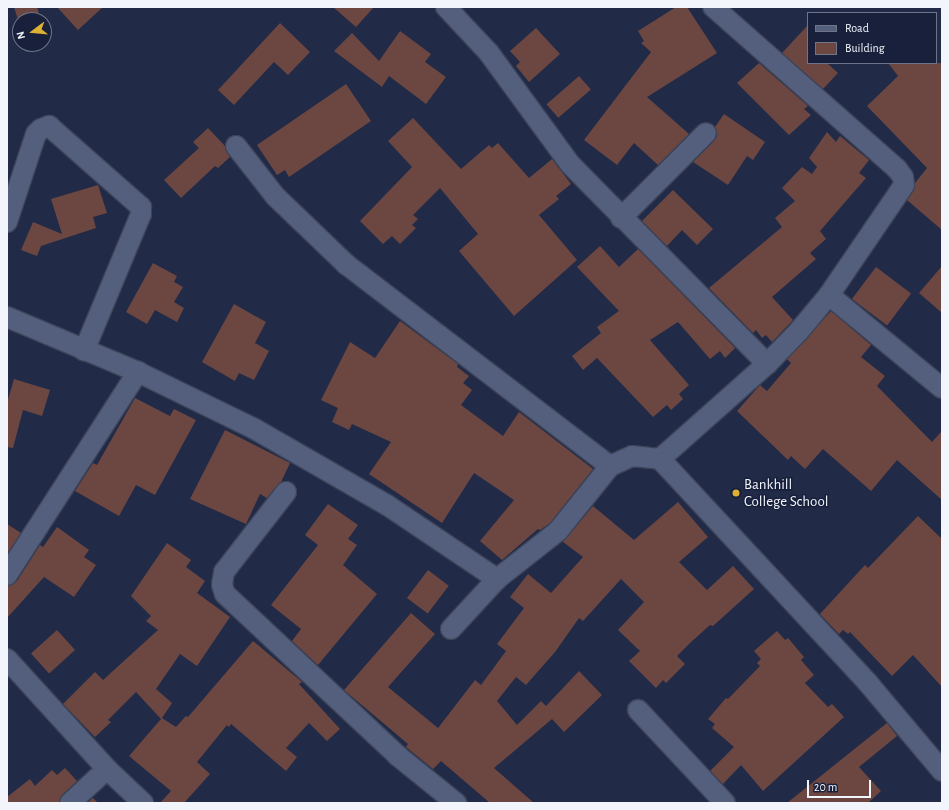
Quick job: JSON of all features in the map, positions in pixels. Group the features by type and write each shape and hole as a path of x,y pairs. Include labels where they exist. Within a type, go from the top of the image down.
{"street":[{"path":"446,7 489,53 570,164 621,218 766,364"},
{"path":"660,459 766,364 800,331 828,295 900,194 903,177 713,7"},
{"path":"7,222 36,134 41,129 49,126 141,207 141,214 84,351"},
{"path":"621,218 706,132"},
{"path":"236,146 274,196 347,265 610,466"},
{"path":"828,295 942,388"},
{"path":"7,317 84,351 138,372 259,431 387,505 497,579"},
{"path":"7,575 138,372"},
{"path":"451,629 497,579 558,532 610,466 632,456 660,459 868,683 942,771"},
{"path":"286,492 224,572 222,585 225,594 398,756 456,803"},
{"path":"7,659 107,769 143,803"},
{"path":"638,710 725,803"},
{"path":"70,803 107,769"}],"building":[{"path":"14,7 37,7 39,12 16,12"},
{"path":"57,7 103,7 78,30"},
{"path":"333,7 374,7 356,27"},
{"path":"676,7 687,7 717,53 647,97 689,134 658,165 634,143 617,165 584,140 651,52 641,43 644,41 638,31"},
{"path":"280,23 310,52 288,75 274,62 234,105 218,90"},
{"path":"807,26 807,64 828,64 838,73 823,89 782,53"},
{"path":"536,28 560,54 529,82 516,66 520,62 510,51"},
{"path":"400,31 431,54 425,62 446,77 426,104 389,76 382,87 334,51 352,33 379,61"},
{"path":"759,63 808,106 804,109 811,115 789,135 737,83"},
{"path":"942,63 942,230 907,200 915,183 927,168 867,106 898,76 889,64"},
{"path":"579,76 591,90 558,118 547,104"},
{"path":"346,84 371,121 289,177 285,170 277,175 257,145"},
{"path":"724,114 765,142 753,160 747,156 728,185 693,162 714,141 717,136 715,127"},
{"path":"413,118 461,169 489,145 492,148 498,143 529,178 552,159 571,184 556,196 559,199 539,215 577,260 514,316 459,251 478,234 440,188 413,215 418,219 412,225 416,228 400,244 392,236 383,244 360,221 412,167 388,141"},
{"path":"208,128 225,146 230,157 218,168 215,166 181,198 164,180 199,148 193,142"},
{"path":"827,132 836,142 840,136 869,160 859,173 866,178 820,231 826,239 810,253 816,259 772,297 793,320 772,342 766,335 762,338 756,330 753,333 709,288 782,227 775,218 795,201 782,188 802,167 812,174 817,167 809,158"},
{"path":"98,185 107,213 93,217 96,228 41,246 37,256 21,250 33,222 62,234 51,199"},
{"path":"673,190 713,229 697,245 682,230 667,246 642,221"},
{"path":"600,246 619,267 638,249 735,348 725,358 720,351 710,359 678,322 650,340 689,385 679,394 683,399 671,410 667,405 653,417 597,358 583,370 572,356 601,333 597,327 619,311 577,267"},
{"path":"153,263 177,276 174,282 183,287 174,302 184,308 177,322 155,310 147,324 126,312"},
{"path":"942,266 942,313 919,293"},
{"path":"876,267 911,293 887,325 852,299"},
{"path":"234,304 266,322 255,343 269,351 254,380 239,373 235,381 202,362"},
{"path":"831,311 871,345 861,357 885,376 877,386 932,442 942,431 942,500 897,460 871,491 823,449 805,469 791,456 788,460 737,411 760,385 767,391 791,363 787,359"},
{"path":"400,321 458,364 457,367 469,376 463,383 472,390 461,405 503,436 519,412 593,469 550,523 540,530 538,529 502,560 480,541 514,500 474,473 442,523 369,474 391,442 352,424 349,430 332,422 338,408 321,400 350,342 375,358"},
{"path":"14,379 50,390 42,416 23,410 13,448 7,447 7,403"},
{"path":"135,398 170,416 174,409 196,420 155,495 136,485 119,516 75,491 93,463 97,465"},
{"path":"225,430 290,463 281,482 267,498 260,494 246,524 190,499"},
{"path":"678,502 708,537 679,562 707,590 733,566 754,589 713,626 710,625 677,656 685,664 666,683 663,680 656,688 629,661 640,651 618,630 644,602 621,579 583,621 579,618 555,652 526,685 516,677 497,701 517,725 541,701 546,706 579,671 602,695 564,732 552,719 494,768 534,803 490,803 441,761 433,769 406,747 408,744 344,690 411,613 435,634 388,687 438,728 475,680 481,685 506,651 497,644 524,608 510,597 528,574 551,593 583,557 563,542 593,506 634,540"},
{"path":"328,504 358,525 348,539 357,545 343,565 377,594 318,665 292,641 301,629 271,605 318,545 305,535"},
{"path":"918,516 942,539 942,687 913,655 892,676 850,632 848,634 843,630 839,634 820,614 865,565 868,568"},
{"path":"7,524 21,533 7,554"},
{"path":"57,527 89,550 84,557 96,565 74,597 44,577 7,618 7,586 17,581 40,545 43,547"},
{"path":"167,543 191,560 186,567 205,581 197,593 230,617 197,666 180,654 156,689 172,703 162,718 176,727 186,716 188,717 253,641 302,682 299,684 340,729 327,741 309,723 286,748 297,757 286,771 231,724 229,727 227,725 197,762 210,774 184,803 160,803 171,791 129,756 161,719 136,692 108,720 111,722 95,737 63,704 95,672 103,680 158,630 146,621 151,616 131,596"},
{"path":"428,570 449,586 428,614 407,598"},
{"path":"57,630 75,650 49,673 31,653"},
{"path":"777,631 785,640 788,638 804,657 801,660 814,675 805,683 828,707 832,704 844,717 763,791 741,765 723,784 710,771 734,747 712,728 715,724 708,719 726,698 728,699 760,666 757,663 761,659 754,651"},
{"path":"887,723 897,736 859,767 881,791 868,803 787,803"},
{"path":"65,768 77,781 62,795 59,803 7,803 7,797 30,779 35,786 52,770 57,775"},
{"path":"93,798 98,803 87,803"}],"place":[{"name":"Bankhill College School","path":"736,493"}]}
